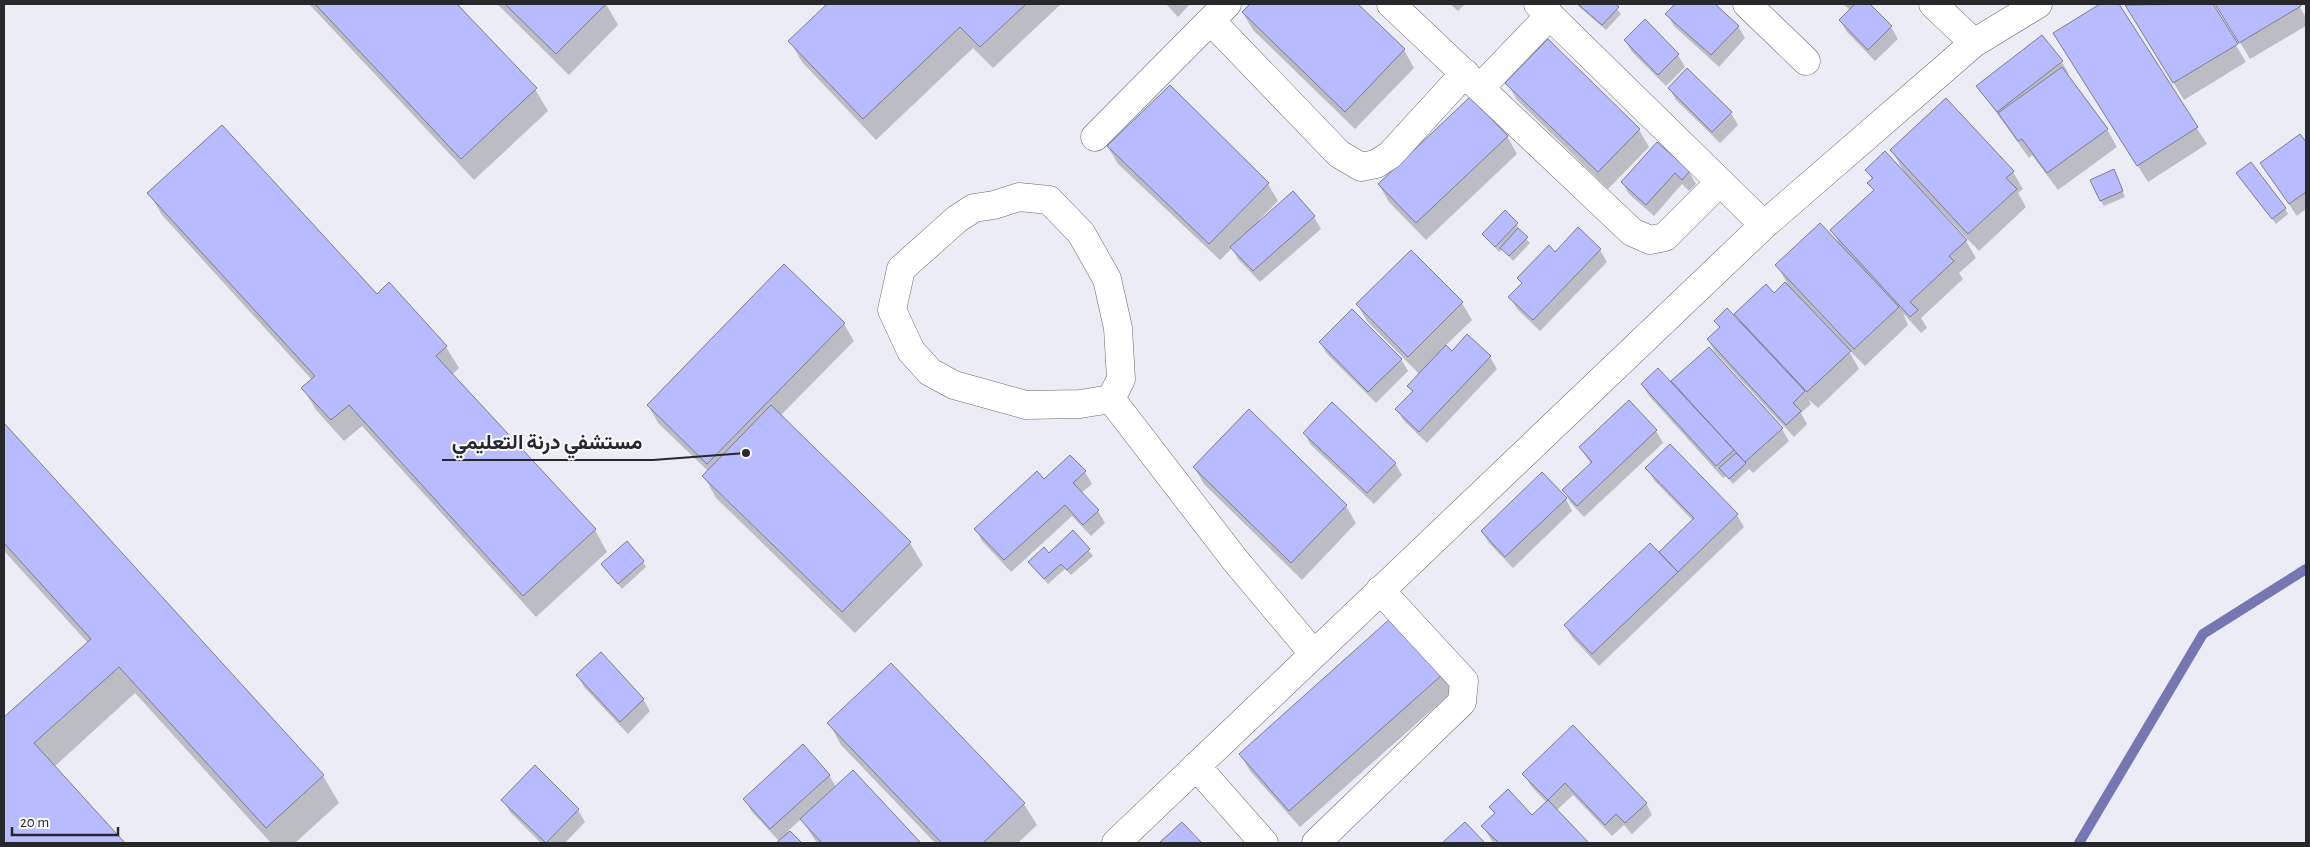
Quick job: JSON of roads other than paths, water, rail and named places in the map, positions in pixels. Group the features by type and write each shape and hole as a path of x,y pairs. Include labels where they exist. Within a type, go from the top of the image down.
{"street":[{"path":"1391,4 1632,232 1650,240 1665,237 1720,182"},
{"path":"1746,4 1806,61"},
{"path":"1933,4 1974,43"},
{"path":"1116,843 1313,653 1764,225 1974,43 2038,4"},
{"path":"1095,137 1219,12 1340,154 1361,166 1376,164 1390,155 1473,80 1544,10 1764,225"},
{"path":"1019,197 1049,200 1082,234 1108,279 1118,328 1121,379 1111,399 1080,404 1026,405 954,385 930,372 911,351 892,310 901,269 957,219 974,208 994,205 1019,197"},
{"path":"1111,399 1235,560 1313,653"},
{"path":"1316,843 1462,702 1464,681 1380,590"},
{"path":"1196,766 1264,843"}],"waterway":[{"path":"2079,843 2203,634 2306,569"}],"place":[{"name":"مستشفي درنة التعليمي","path":"746,453"}]}
